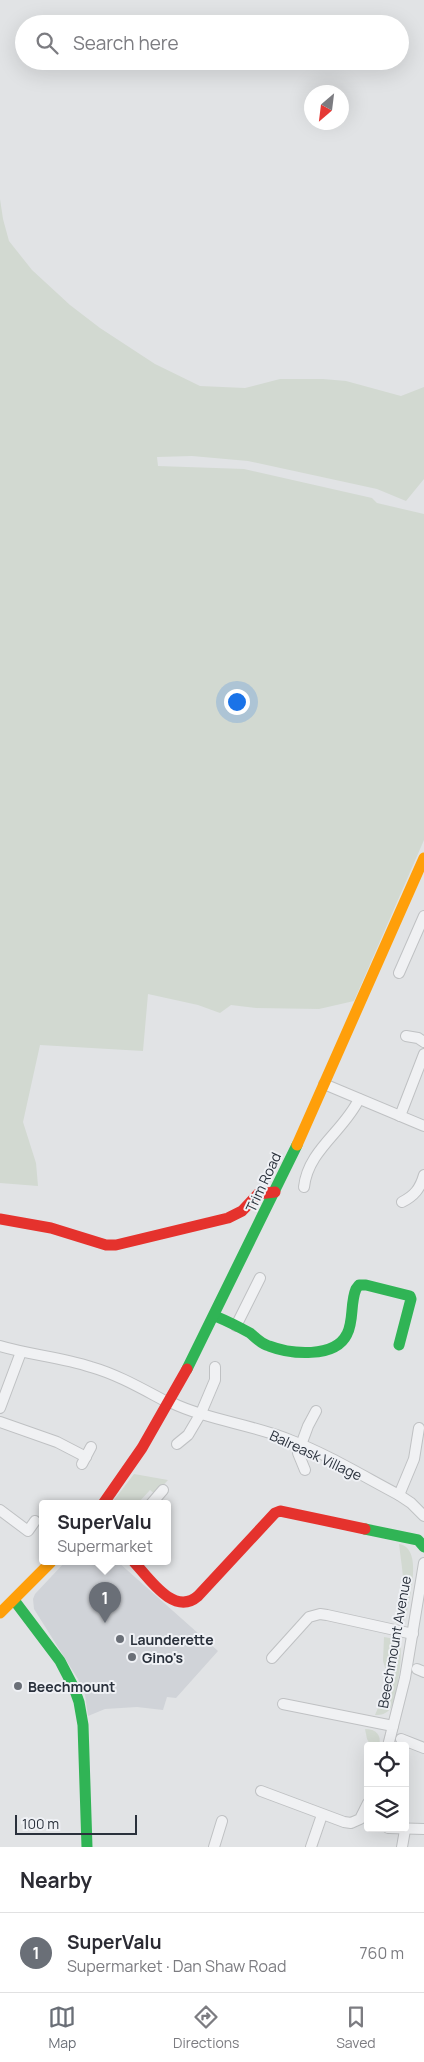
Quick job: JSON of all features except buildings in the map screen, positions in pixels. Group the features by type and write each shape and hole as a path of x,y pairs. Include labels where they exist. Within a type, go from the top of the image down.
{"street":[{"name":"Trim Road","path":"106,1500 144,1446 170,1402 215,1316 275,1192 424,858"},
{"path":"399,973 424,916"},
{"path":"406,1036 418,1038 424,1042"},
{"path":"400,1116 424,1054"},
{"path":"324,1084 424,1126"},
{"path":"304,1187 305,1175 313,1159 349,1118 359,1099"},
{"path":"402,1202 417,1191 424,1175"},
{"path":"0,1219 51,1228 106,1245 116,1245 228,1218 242,1211 258,1194 275,1192"},
{"path":"236,1326 260,1278"},
{"path":"215,1316 270,1346 289,1350 328,1350 335,1348 345,1339 350,1325 354,1292 359,1285 366,1285 410,1296 411,1302 399,1346"},
{"name":"Balreask Village","path":"0,1346 21,1352 57,1357 91,1367 183,1408 258,1429 300,1444 398,1495 411,1503 424,1516"},
{"path":"0,1408 21,1352"},
{"path":"177,1444 188,1435 201,1413 215,1380 215,1367"},
{"path":"305,1470 298,1453 300,1444 316,1411"},
{"path":"0,1422 57,1442 86,1456"},
{"path":"398,1495 414,1459 419,1428"},
{"path":"155,1500 164,1490"},
{"path":"0,1510 28,1531 35,1521"},
{"path":"137,1565 172,1600 183,1603 193,1601 273,1515 280,1511 418,1540 424,1547"},
{"name":"Beechmount Avenue","path":"389,1742 405,1678 424,1563"},
{"path":"0,1614 48,1565"},
{"path":"14,1600 57,1656 71,1680 79,1701 83,1731 84,1813 87,1847"},
{"path":"272,1658 314,1615 327,1615 413,1634"},
{"path":"283,1704 393,1726"},
{"path":"401,1739 424,1748"},
{"path":"261,1791 344,1822 356,1821 364,1812"},
{"path":"311,1847 322,1815"},
{"path":"214,1847 222,1821"},
{"path":"409,1830 424,1829"},
{"path":"402,1847 405,1832"}],"shaded area":[{"path":"0,199 9,241 32,270 70,305 100,328 155,364 200,386 245,388 280,379 323,379 346,381 401,396 424,387 424,479 406,501 377,489 248,461 192,456 157,457 158,466 244,469 372,498 377,503 424,514 424,840 354,1001 319,1009 256,1008 231,1005 220,1013 198,1005 148,994 143,1051 40,1045 23,1122 36,1163 38,1186 0,1183"},
{"path":"134,1474 168,1480 155,1494 150,1490 141,1500 114,1500"},
{"path":"399,1544 407,1548 411,1555 413,1575 406,1617 401,1622 395,1623 402,1604 403,1594 403,1574"},
{"path":"62,1565 121,1565 218,1651 176,1698 167,1697 163,1710 137,1707 105,1709 88,1716 85,1695 78,1679 34,1609 33,1599 35,1594"},
{"path":"384,1637 395,1639 400,1645 400,1667 393,1704 387,1712 375,1715 389,1681 383,1661"},
{"path":"365,1729 375,1731 379,1736 380,1742 369,1742"}],"traffic: fast":[{"path":"187,1369 297,1145"},
{"path":"215,1316 250,1333 266,1345 278,1349 300,1352 323,1351 333,1348 347,1334 351,1323 356,1289 359,1285 366,1285 410,1296 411,1299 399,1345"},
{"path":"365,1529 418,1540 424,1547"},
{"path":"14,1600 60,1661 79,1702 83,1725 87,1847"}],"traffic: slow":[{"path":"297,1145 424,858"},
{"path":"0,1613 48,1565"}],"traffic: jam":[{"path":"0,1219 51,1228 106,1245 116,1245 228,1218 242,1211 258,1194 275,1192"},
{"path":"106,1500 142,1448 187,1369"},
{"path":"137,1565 171,1599 180,1602 189,1601 198,1596 275,1513 280,1511 365,1529"}],"place":[{"name":"SuperValu","path":"105,1623"},
{"name":"Launderette","path":"120,1639"},
{"name":"Gino's","path":"132,1657"},
{"name":"Beechmount","path":"18,1686"}]}
